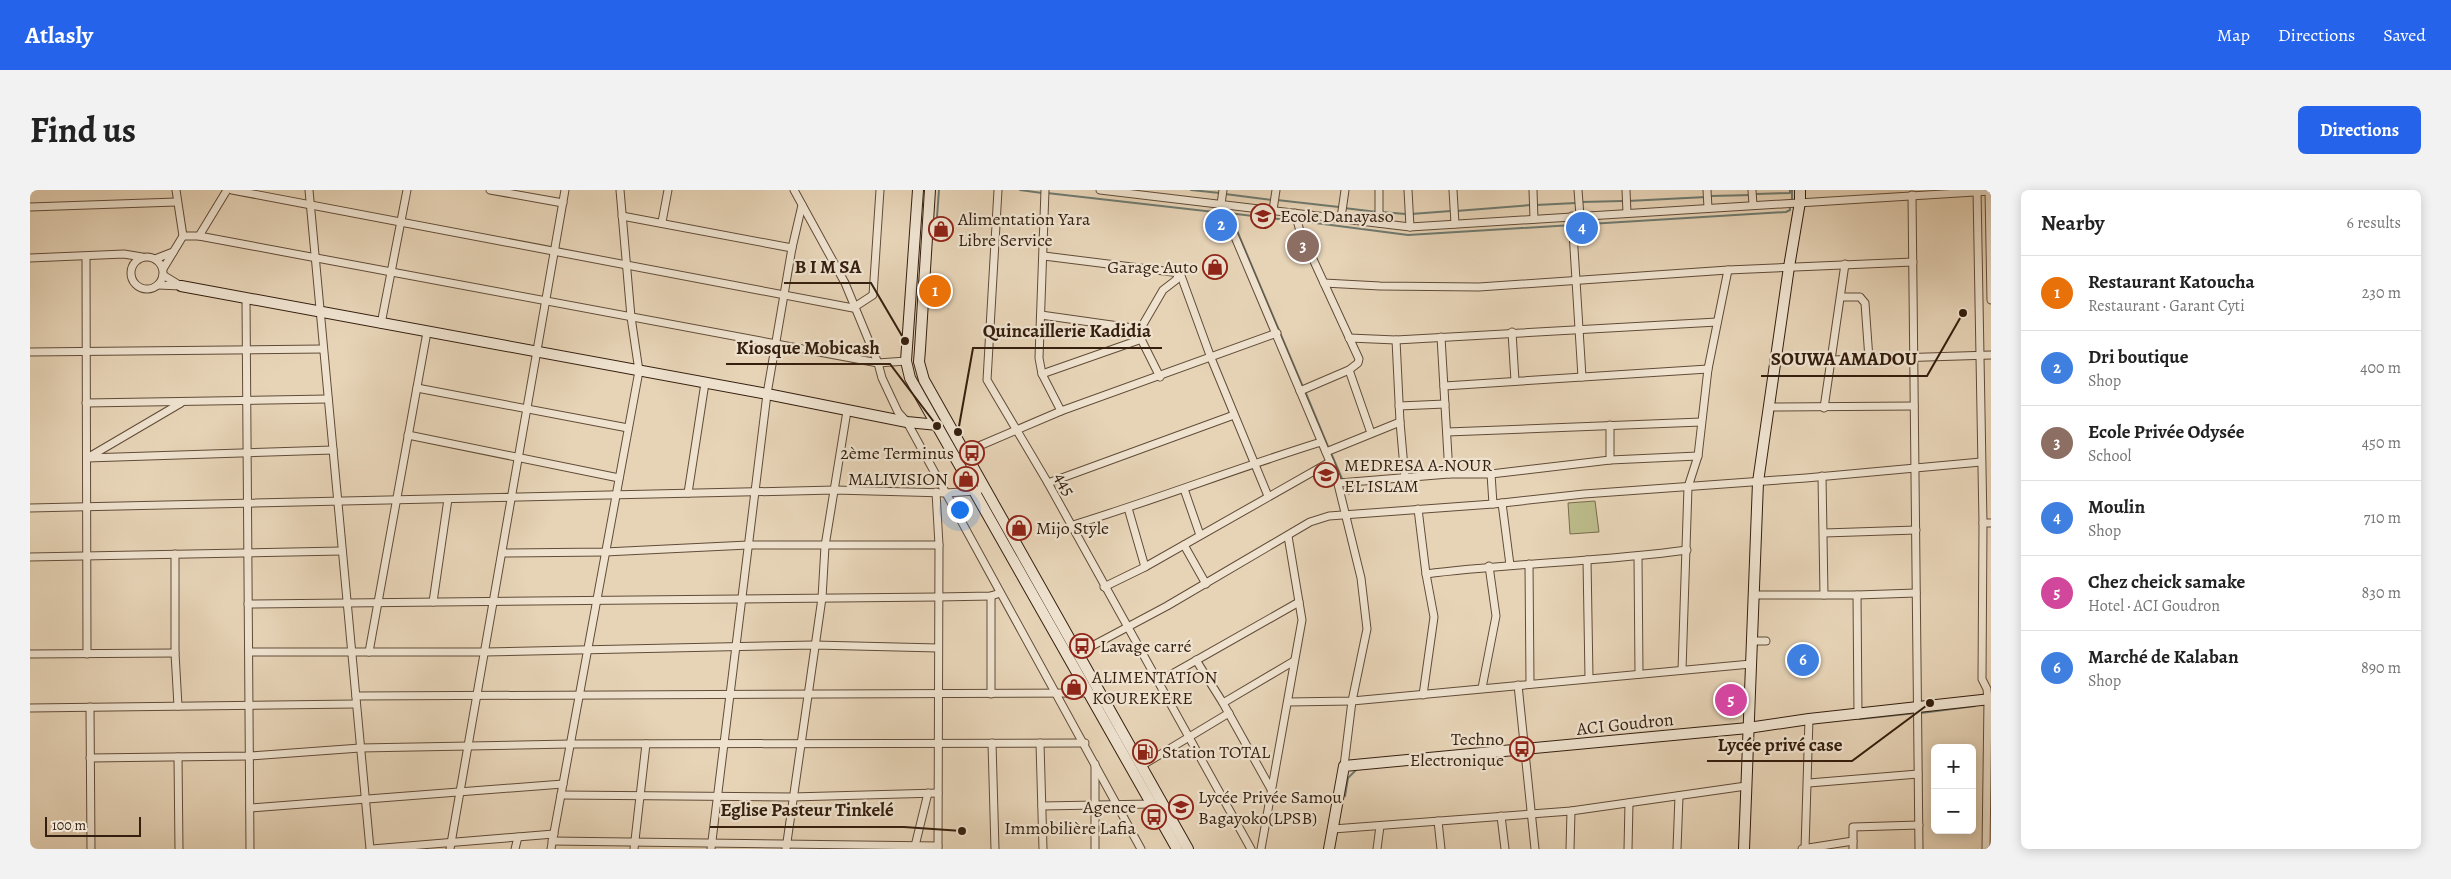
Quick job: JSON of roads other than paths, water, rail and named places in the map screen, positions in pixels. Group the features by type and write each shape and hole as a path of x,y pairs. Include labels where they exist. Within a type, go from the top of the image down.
{"street":[{"path":"158,285 173,252 183,236 176,202 176,190"},
{"path":"199,236 227,190"},
{"path":"232,190 854,308 873,295 880,190"},
{"path":"309,190 371,849 451,846 518,837 553,837 635,845 915,846 938,848 939,545 936,492"},
{"path":"382,324 407,190"},
{"path":"490,190 563,203"},
{"path":"451,846 565,190"},
{"path":"551,849 639,371 631,317 620,190"},
{"path":"662,222 668,190"},
{"path":"794,190 845,283 878,363 882,378 898,412 908,422 1142,849"},
{"path":"918,190 906,361 910,378 980,489 1188,849"},
{"path":"930,190 920,349 921,371 965,452 980,489 1089,693 1177,849"},
{"name":"445","path":"998,190 987,380 1048,483 1126,627 1251,849"},
{"path":"1045,190 1039,358 1042,374 1061,411"},
{"path":"1100,190 1410,226 1800,202 1891,193 1990,190 1991,300"},
{"path":"1223,190 1221,204 1339,483 1361,578 1367,629 1352,701 1344,766 1329,849"},
{"path":"1273,210 1276,190"},
{"path":"1341,218 1345,190"},
{"path":"1378,190 1379,223"},
{"path":"1408,190 1410,226"},
{"path":"1453,190 1455,224"},
{"path":"1533,190 1534,219"},
{"path":"1578,190 1576,281 1582,377"},
{"path":"1626,190 1627,213"},
{"path":"1707,190 1708,208"},
{"path":"1752,190 1753,205"},
{"path":"1744,849 1758,482 1800,202 1800,190"},
{"path":"1977,190 1981,462 1987,523 1982,680 1989,693 1986,849"},
{"path":"1916,193 1913,262 1919,849"},
{"path":"30,207 176,202"},
{"path":"711,846 767,394 792,248 802,205"},
{"path":"1295,213 1300,231 1359,359 1358,363 1349,370 1300,391"},
{"path":"622,216 662,222 792,248"},
{"path":"183,236 199,236 315,257 878,363 906,361"},
{"path":"30,258 124,254 156,258 173,252"},
{"path":"124,254 133,264"},
{"path":"86,256 87,654"},
{"path":"1044,256 1180,272"},
{"path":"142,257 133,264 131,276 138,286 152,288 158,285 181,286 246,300 767,394 847,411 908,422 938,425"},
{"path":"156,258 163,272 181,286"},
{"path":"1324,282 1380,286 1479,287 1728,270 1913,262"},
{"path":"1824,408 1845,264"},
{"path":"1682,670 1688,487 1698,456 1708,369 1728,270"},
{"path":"1160,377 1139,340 1140,329 1163,290 1176,280 1180,272"},
{"path":"1180,272 1211,358 1234,415 1256,462 1268,496"},
{"path":"1841,297 1860,297 1865,303 1868,359"},
{"path":"246,300 250,849"},
{"path":"1041,315 1140,329"},
{"path":"1349,338 1396,340 1579,328 1717,322"},
{"path":"369,652 427,332"},
{"path":"1512,332 1515,381"},
{"path":"965,452 1061,411 1160,377 1276,333"},
{"path":"1441,337 1449,474"},
{"path":"1042,374 1139,340"},
{"path":"1396,340 1405,479"},
{"path":"30,352 324,349"},
{"path":"1832,360 1991,355"},
{"path":"1444,386 1708,369"},
{"path":"1349,370 1372,434"},
{"path":"688,493 705,383"},
{"path":"417,388 628,428"},
{"path":"86,404 328,399"},
{"path":"86,458 182,402"},
{"path":"1399,406 1445,404"},
{"path":"1768,407 1914,406"},
{"path":"786,847 822,598 825,546 847,411"},
{"path":"1048,483 1234,415"},
{"path":"1326,452 1400,422"},
{"path":"1447,432 1701,422"},
{"path":"1610,426 1610,460"},
{"path":"408,435 619,478"},
{"path":"1070,526 1184,489 1256,462 1321,442"},
{"path":"86,458 333,450"},
{"path":"1339,483 1449,474 1491,474 1610,460 1698,456"},
{"path":"1104,587 1145,567 1330,462"},
{"path":"1077,654 1206,584 1310,522 1329,516 1493,504 1584,494 1758,482 1981,462"},
{"path":"1491,474 1493,504"},
{"path":"1822,476 1824,595"},
{"path":"30,508 835,490 946,493 980,489"},
{"path":"1184,489 1200,535"},
{"path":"433,602 448,498"},
{"path":"1502,503 1510,565"},
{"path":"1128,508 1145,567"},
{"path":"1418,509 1426,574 1434,616 1423,695"},
{"path":"1824,533 1916,530"},
{"path":"1260,849 1302,620 1288,536"},
{"path":"1184,544 1206,584"},
{"path":"502,553 605,552 748,545 939,545"},
{"path":"1426,574 1489,566 1638,557 1687,550"},
{"path":"30,557 342,551"},
{"path":"175,554 175,653 178,706"},
{"path":"1638,557 1639,674"},
{"path":"1587,560 1589,678"},
{"path":"1529,564 1530,684"},
{"path":"1482,688 1496,616 1489,566"},
{"path":"248,604 938,597 991,596 1000,593"},
{"path":"1753,595 1916,593"},
{"path":"1857,595 1858,715"},
{"path":"991,596 991,694"},
{"path":"1158,682 1299,602"},
{"path":"1752,641 1766,640"},
{"path":"249,652 485,652 814,645 938,648"},
{"path":"30,654 175,653"},
{"path":"1196,660 1229,713 1272,791"},
{"path":"1223,703 1294,661"},
{"path":"1288,702 1352,701 1751,664"},
{"path":"1518,685 1533,814 1535,849"},
{"path":"30,708 249,705 477,696 1089,693"},
{"name":"ACI Goudron","path":"1344,766 1748,728 1810,719 1918,708 1989,693"},
{"path":"90,708 91,849"},
{"path":"1141,766 1229,713"},
{"path":"1810,719 1804,849 1853,845 1853,827 1919,825"},
{"path":"1040,743 1043,849"},
{"path":"90,758 250,756 360,748 570,744 1085,743"},
{"path":"635,845 646,744"},
{"path":"992,744 995,849"},
{"path":"178,757 179,849"},
{"path":"1094,849 1096,763"},
{"path":"1808,783 1918,774"},
{"path":"250,808 563,784"},
{"path":"1333,829 1571,811 1746,786"},
{"path":"915,846 928,793"},
{"path":"561,795 792,797 938,793"},
{"path":"1677,849 1679,796"},
{"path":"1628,849 1629,803"},
{"path":"1042,806 1152,804"},
{"path":"1570,849 1571,811"},
{"path":"1501,816 1504,849"},
{"path":"1438,821 1441,849"},
{"path":"1377,849 1380,826"},
{"path":"515,849 518,837"}],"waterway":[{"path":"937,217 939,190"},
{"path":"1020,190 1042,193"},
{"path":"1191,190 1220,193"},
{"path":"1756,194 1790,193 1790,190"},
{"path":"1792,190 1792,201"},
{"path":"1047,193 1223,213"},
{"path":"1225,194 1272,200"},
{"path":"1711,196 1751,195"},
{"path":"1628,201 1706,197"},
{"path":"1277,200 1339,207"},
{"path":"1581,202 1623,201"},
{"path":"1536,205 1576,203"},
{"path":"1456,211 1531,205"},
{"path":"1300,221 1408,235 1786,212 1790,210 1790,207"},
{"path":"1344,208 1377,212"},
{"path":"1411,214 1451,211"},
{"path":"1381,212 1406,214"},
{"path":"1228,213 1295,221"},
{"path":"1230,214 1303,387"},
{"path":"1305,391 1329,449"},
{"path":"1331,453 1343,481"},
{"path":"1345,485 1349,494"},
{"path":"1921,713 1975,706"},
{"path":"1859,719 1916,713"},
{"path":"1345,796 1348,778 1357,769"}],"place":[{"name":"Ecole Danayaso","path":"1263,216"},
{"name":"Dri boutique","path":"1221,225"},
{"name":"Moulin","path":"1582,228"},
{"name":"Alimentation Yara Libre Service","path":"941,229"},
{"name":"Ecole Privée Odysée","path":"1303,246"},
{"name":"Garage Auto","path":"1215,267"},
{"name":"Restaurant Katoucha","path":"935,291"},
{"name":"SOUWA AMADOU","path":"1963,313"},
{"name":"B I M SA","path":"905,341"},
{"name":"Kiosque Mobicash","path":"937,426"},
{"name":"Quincaillerie Kadidia","path":"958,432"},
{"name":"2ème Terminus","path":"972,453"},
{"name":"MEDRESA A-NOUR EL ISLAM","path":"1326,475"},
{"name":"MALIVISION","path":"966,479"},
{"name":"Mijo Style","path":"1019,528"},
{"name":"Lavage carré","path":"1082,646"},
{"name":"Marché de Kalaban","path":"1803,660"},
{"name":"ALIMENTATION KOUREKERE","path":"1074,687"},
{"name":"Chez cheick samake","path":"1731,700"},
{"name":"Lycée privé case","path":"1930,703"},
{"name":"Techno Electronique","path":"1522,749"},
{"name":"Station TOTAL","path":"1145,752"},
{"name":"Lycée Privée Samou Bagayoko(LPSB)","path":"1181,807"},
{"name":"Agence Immobilière Lafia","path":"1154,817"},
{"name":"Eglise Pasteur Tinkelé","path":"962,831"}]}
